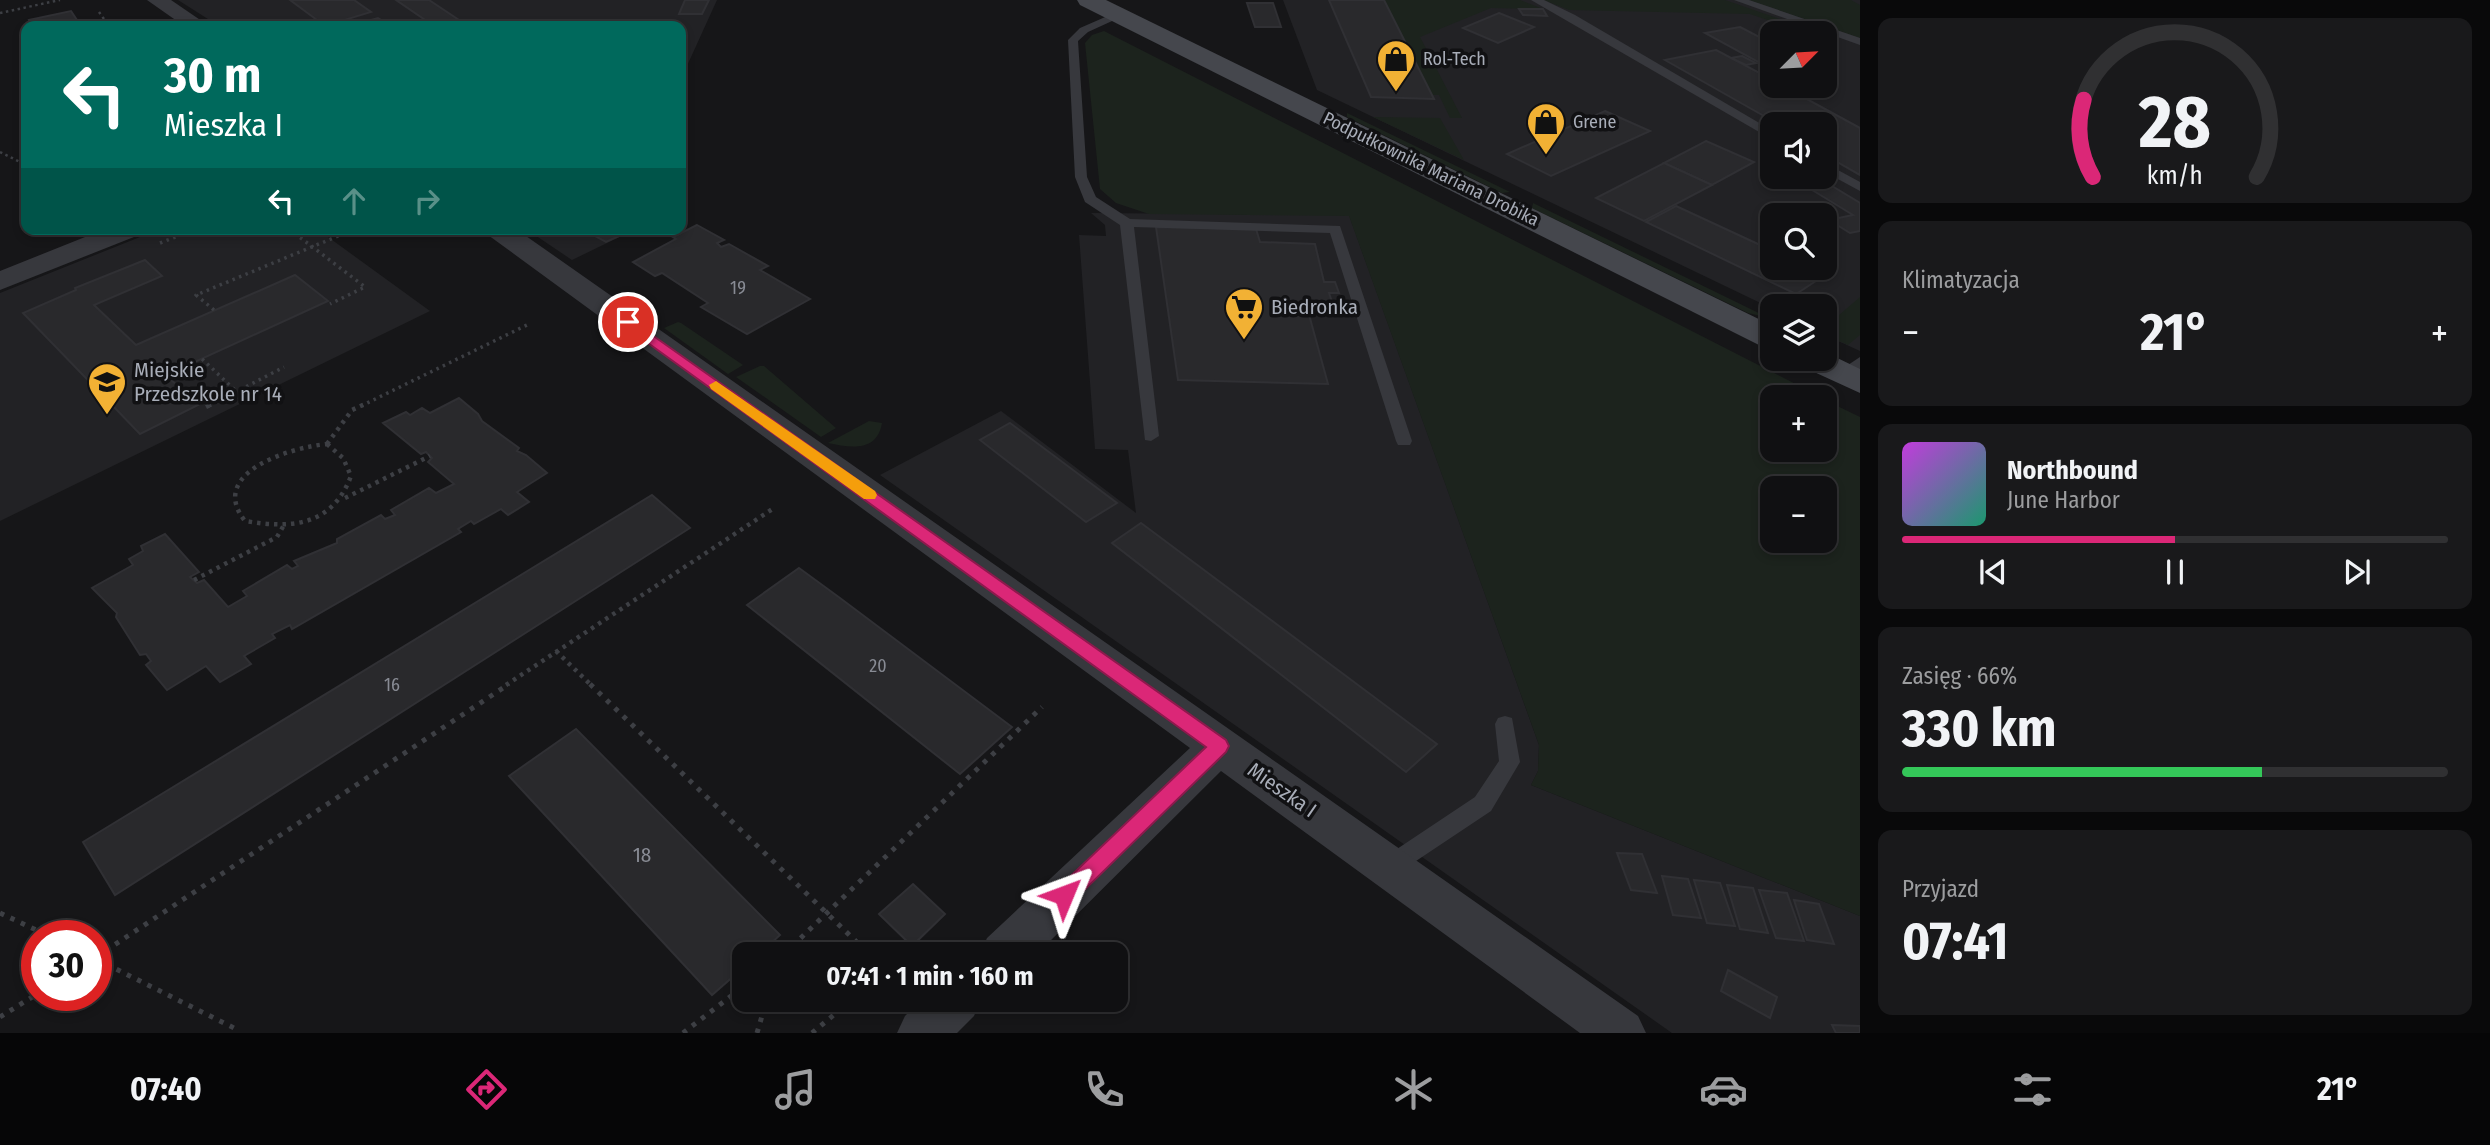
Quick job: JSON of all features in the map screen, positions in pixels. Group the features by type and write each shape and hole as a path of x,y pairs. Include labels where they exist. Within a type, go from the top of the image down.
{"main road":[{"name":"Podpułkownika Mariana Drobika","path":"1088,0 1760,333"},
{"path":"1837,367 1855,373"}],"street":[{"path":"157,0 190,21"},
{"path":"0,281 115,235"},
{"name":"Mieszka I","path":"506,235 1621,1033"},
{"path":"1016,942 1219,746"},
{"path":"922,1033 944,1012"}],"lane":[{"path":"1536,0 1571,17 1760,128"},
{"path":"1739,0 1860,42"},
{"path":"1119,14 1084,30 1073,40 1081,177 1090,199 1127,223 1335,229 1404,441"},
{"path":"1837,174 1860,187"},
{"path":"1127,223 1151,436"},
{"path":"1390,866 1483,804 1510,762 1505,724"}],"path":[{"path":"35,0 38,6"},
{"path":"0,13 60,0"},
{"path":"99,12 105,21"},
{"path":"0,152 21,162"},
{"path":"297,235 365,287 330,304"},
{"path":"214,310 196,295 341,235"},
{"path":"327,444 352,410 529,324"},
{"path":"202,359 236,391"},
{"path":"206,407 284,367"},
{"path":"344,498 351,476 349,467 335,449 327,444 307,445 276,453 260,461 239,484 236,507 245,521 269,526 317,517 331,510 344,498 430,456"},
{"path":"112,947 774,508"},
{"path":"194,580 277,537 284,524"},
{"path":"556,651 857,942"},
{"path":"796,942 1042,707"},
{"path":"0,913 21,923"},
{"path":"112,966 234,1028 237,1033"},
{"path":"683,1033 732,995"},
{"path":"0,1017 21,1004"},
{"path":"757,1033 763,1012"},
{"path":"812,1033 837,1012"}],"shaded area":[{"path":"178,0 717,0 686,68 686,21 211,21"},
{"path":"1283,0 1860,0 1860,351 1837,340 1837,294 1760,294 1760,303 1317,90"},
{"path":"1384,0 1520,0 1543,9 1491,8 1420,37 1462,118 1450,118 1439,95 1432,95"},
{"path":"1544,0 1725,0 1786,21 1770,21 1750,14 1569,10"},
{"path":"1749,0 1851,0 1860,5 1860,38 1838,30 1838,21 1810,21"},
{"path":"1104,31 1760,366 1760,371 1770,371 1797,385 1760,385 1760,462 1837,462 1837,406 1860,417 1860,916 1531,785 1538,771 1539,745 1349,216 1149,214 1116,203 1100,189 1085,43 1092,35"},
{"path":"1347,113 1510,192 1502,193 1347,117"},
{"path":"1373,117 1440,118 1464,160"},
{"path":"1533,203 1760,316 1748,313 1532,208"},
{"path":"1091,213 1349,215 1539,745 1538,771 1531,785 1860,916 1860,1033 1672,1033 880,475 1001,411 1136,513 1128,450 1095,449 1079,235 1106,236 1105,225"},
{"name":"Miejskie Przedszkole nr 14","path":"145,235 325,235 430,311 0,521 0,293"},
{"path":"535,235 624,235 572,260"},
{"path":"1860,297 1860,335 1848,345 1837,340 1837,317"},
{"path":"678,322 743,365 728,374 664,328"},
{"path":"764,366 836,428 821,437 736,377"},
{"path":"869,421 882,423 875,439 869,443 854,447 828,443"}],"building":[{"path":"290,0 354,0 371,12 341,21 318,21"},
{"path":"396,0 429,0 460,21 427,21"},
{"path":"685,0 709,0 702,14 679,14"},
{"path":"1329,0 1384,0 1434,99 1371,97"},
{"path":"1247,3 1273,3 1281,27 1255,27"},
{"path":"1519,9 1543,9 1547,16 1523,15"},
{"path":"71,11 78,21 30,21"},
{"path":"1499,13 1534,27 1498,43 1463,28"},
{"path":"1740,27 1760,37 1760,63 1705,33"},
{"path":"1716,50 1760,73 1760,98 1805,98 1831,112 1760,114 1665,60"},
{"path":"1742,56 1756,63 1746,65 1731,58"},
{"path":"1605,111 1650,131 1551,176 1507,154"},
{"path":"1837,115 1860,128 1860,175 1837,162"},
{"path":"1706,141 1754,162 1712,185 1664,163"},
{"path":"1664,163 1712,185 1644,221 1596,198"},
{"path":"1811,189 1837,189 1860,203 1860,231 1850,233 1837,225 1837,218 1853,215"},
{"path":"1676,206 1760,245 1760,277 1646,222"},
{"path":"697,225 724,240 717,243 721,247 729,244 768,266 760,270 810,299 747,334 701,307 708,303 662,273 655,276 633,262 676,239 673,237 686,235 686,230"},
{"name":"Biedronka","path":"1156,227 1256,229 1260,242 1315,244 1324,282 1335,282 1339,293 1329,293 1332,302 1305,300 1328,384 1178,380"},
{"path":"593,235 619,236 606,242"},
{"path":"145,260 162,276 94,305 136,345 295,275 328,301 166,375 198,405 140,434 23,313 76,290 75,288"},
{"path":"1767,280 1817,280 1796,294"},
{"path":"459,398 478,414 482,421 519,448 517,451 547,473 517,492 529,502 508,515 501,509 474,524 471,521 458,529 461,532 292,629 290,625 272,634 275,638 244,656 251,664 220,682 206,666 167,690 146,665 151,661 146,654 140,655 116,617 117,613 92,588 133,565 129,559 143,551 141,546 165,534 199,572 190,577 197,583 204,580 228,607 247,596 243,591 287,565 292,569 298,566 294,561 337,543 337,539 381,515 385,519 395,515 391,510 429,488 436,493 454,484 428,462 432,458 426,452 421,454 383,423 406,412 410,415 422,408 430,413"},
{"path":"1010,423 1117,503 1086,522 980,440"},
{"path":"652,495 690,528 115,895 83,842"},
{"path":"1141,523 1437,744 1406,772 1112,543"},
{"path":"799,568 1012,727 960,774 747,605"},
{"path":"576,729 780,935 772,942 732,942 732,978 712,995 509,776"},
{"path":"1617,853 1642,854 1657,893 1631,890"},
{"path":"1662,876 1688,879 1701,918 1673,915"},
{"path":"1694,880 1720,883 1735,926 1707,923"},
{"path":"913,884 945,914 916,942 908,942 879,914"},
{"path":"1727,885 1753,888 1768,933 1740,929"},
{"path":"1759,890 1787,893 1804,941 1776,938"},
{"path":"1794,900 1819,904 1834,944 1807,940"},
{"path":"1728,970 1777,997 1770,1018 1721,991"},
{"path":"1832,1025 1860,1026 1860,1033 1836,1033"}],"slow traffic":[{"path":"716,385 869,495"}],"place":[{"name":"Rol-Tech","path":"1396,93"},
{"name":"Grene","path":"1546,156"},
{"name":"Biedronka","path":"1244,341"},
{"name":"Miejskie Przedszkole nr 14","path":"107,416"}],"route":[{"path":"628,322 1219,746 1064,895"}]}
